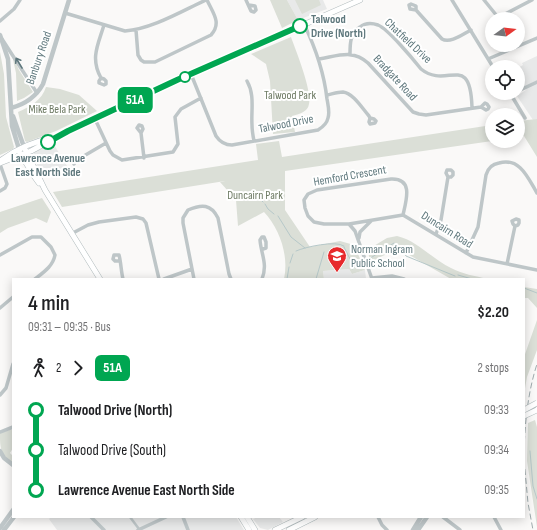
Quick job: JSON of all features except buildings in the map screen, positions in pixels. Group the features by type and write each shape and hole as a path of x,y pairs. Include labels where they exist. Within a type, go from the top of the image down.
{"main road":[{"path":"0,163 24,154 58,136 191,74 360,0"},
{"path":"0,163 22,148 45,139 58,136"},
{"path":"22,148 34,176 45,190 99,278"},
{"path":"525,409 537,403"},
{"path":"525,416 537,410"},
{"path":"242,518 249,530"},
{"path":"248,518 255,530"},
{"path":"275,530 300,518"},
{"path":"289,530 313,518"}],"street":[{"path":"0,21 14,9 20,0"},
{"name":"Banbury Road","path":"12,110 24,104 37,93 43,84 69,0"},
{"path":"65,13 125,31 136,30 152,25 206,0 217,25 211,35 155,62 144,62 138,55 136,30"},
{"path":"246,0 249,5"},
{"path":"452,0 488,59 537,38"},
{"path":"484,0 497,16 503,15 532,0"},
{"path":"416,10 445,41 471,30"},
{"name":"Talwood Drive","path":"191,74 216,136 220,141 228,145 318,130 324,125 328,117 327,95 319,59 304,24"},
{"name":"Chatfield Drive","path":"350,54 351,40 358,28 368,24 378,25 386,31 428,74 439,76 454,74 461,75 466,78 469,85 472,107"},
{"path":"101,78 95,64 94,55 104,25"},
{"path":"1,36 37,93"},
{"path":"1,36 8,58 12,110 22,148"},
{"path":"319,59 350,54"},
{"name":"Bradgate Road","path":"350,54 360,57 368,63 413,112 426,115 472,107 481,107"},
{"path":"247,81 252,98 252,126 254,141"},
{"path":"525,88 537,82"},
{"path":"327,95 342,92 348,94 370,118"},
{"path":"94,119 113,155 122,160 144,158 175,150 179,141 175,117 182,109 201,98"},
{"path":"141,133 144,158"},
{"path":"74,164 77,160 106,143"},
{"path":"466,253 478,227 486,175 489,168 493,164 505,161 516,164 537,193"},
{"path":"0,163 7,184 5,188 0,191"},
{"path":"436,234 441,220 448,177"},
{"name":"Hemford Crescent","path":"349,224 324,224 314,222 308,216 305,208 304,200 306,196 310,192 317,190 398,179 403,182 407,190 404,215"},
{"path":"194,278 183,218 186,211 193,208 209,207 215,212 218,218 231,278"},
{"name":"Duncairn Road","path":"349,224 404,215 473,257 537,270"},
{"path":"72,234 88,225 99,222 136,217 143,219 146,223 159,278"},
{"path":"359,239 360,232 371,221"},
{"path":"349,224 359,239 372,278"},
{"path":"507,264 515,226"},
{"path":"0,255 32,237 41,237 55,255 51,266 36,278"},
{"path":"262,278 264,270 263,249"},
{"path":"119,261 123,278"},
{"path":"167,278 192,268"},
{"path":"379,278 392,276 400,278"},
{"path":"0,308 12,298"},
{"path":"0,394 6,388 12,367"},
{"path":"0,432 12,427"},
{"path":"0,451 4,458 12,464"},
{"path":"2,528 12,512"},
{"path":"2,528 13,518"},
{"path":"92,518 102,528 97,530"},
{"path":"131,518 139,530 164,518"},
{"path":"183,518 188,530"},
{"path":"378,518 387,530"},
{"path":"444,518 460,530"},
{"path":"495,518 501,530"},
{"path":"413,530 420,519"},
{"path":"418,530 420,519"}],"shaded area":[{"path":"287,0 323,0 327,9 298,20"},
{"path":"537,56 537,119 533,120 520,100 525,100 525,62"},
{"path":"53,143 67,166 44,177 33,158 33,155 35,152"},
{"name":"Norman Ingram Public School","path":"349,269 352,274 365,270 366,278 324,278 323,271"},
{"path":"237,518 244,530 57,530 49,519"},
{"path":"280,518 283,522 268,530 260,528 253,519"}],"green space":[{"path":"270,0 287,0 298,20 282,28"},
{"path":"295,0 319,0 321,5 302,14"},
{"name":"Talwood Park","path":"291,37 306,80 309,104 305,111 292,116 295,132 273,134 270,81 266,64 251,54"},
{"path":"0,52 4,74 6,117 14,147 13,149 0,155"},
{"path":"12,55 19,70 33,92 17,101 16,73"},
{"name":"Mike Bela Park","path":"46,87 60,89 79,95 97,111 56,131 27,142 25,141 18,112 27,108 39,99"},
{"path":"537,119 537,157 525,138 525,120"},
{"name":"Duncairn Park","path":"485,126 485,142 285,171 285,210 310,247 340,241 354,245 365,270 352,274 349,269 323,271 324,278 284,278 284,252 275,226 264,212 238,226 236,200 220,182 225,181 62,207 53,192 258,160 256,144 279,141 282,157"},
{"path":"42,198 51,212 47,223 36,218 8,228 0,233 0,212"},
{"path":"397,236 405,238 455,270 483,278 449,278 404,252 391,253 371,262 367,250 387,238"},
{"path":"525,287 537,289 537,308 528,298 525,298"},
{"path":"537,320 537,350 527,377 525,388 525,354"},
{"path":"535,420 537,427 537,527 527,461 528,423"},
{"path":"12,429 12,450 10,453 12,455 12,462 3,454 0,443 0,433"}],"waterway":[{"path":"260,199 263,202"},
{"path":"265,204 274,214"},
{"path":"278,216 291,237 305,248"},
{"path":"369,259 394,243 401,248 406,256 455,276"},
{"path":"296,251 313,246 328,244 340,244 344,246"},
{"path":"344,247 352,263 356,266 353,269"},
{"path":"316,278 324,252"},
{"path":"290,263 293,254"},
{"path":"359,267 362,264"},
{"path":"287,278 289,267"},
{"path":"458,275 468,278"},
{"path":"525,288 537,293"},
{"path":"530,451 533,486 537,499"}],"railway":[{"path":"525,429 531,385 537,364"},
{"path":"525,471 528,503 533,530"}],"bus line":[{"name":"51A","path":"48,142 68,131 177,80 300,26"}],"place":[{"name":"Talwood Drive (North)","path":"300,26"},
{"name":"Lawrence Avenue East North Side","path":"48,142"},
{"name":"Norman Ingram Public School","path":"337,273"}]}
